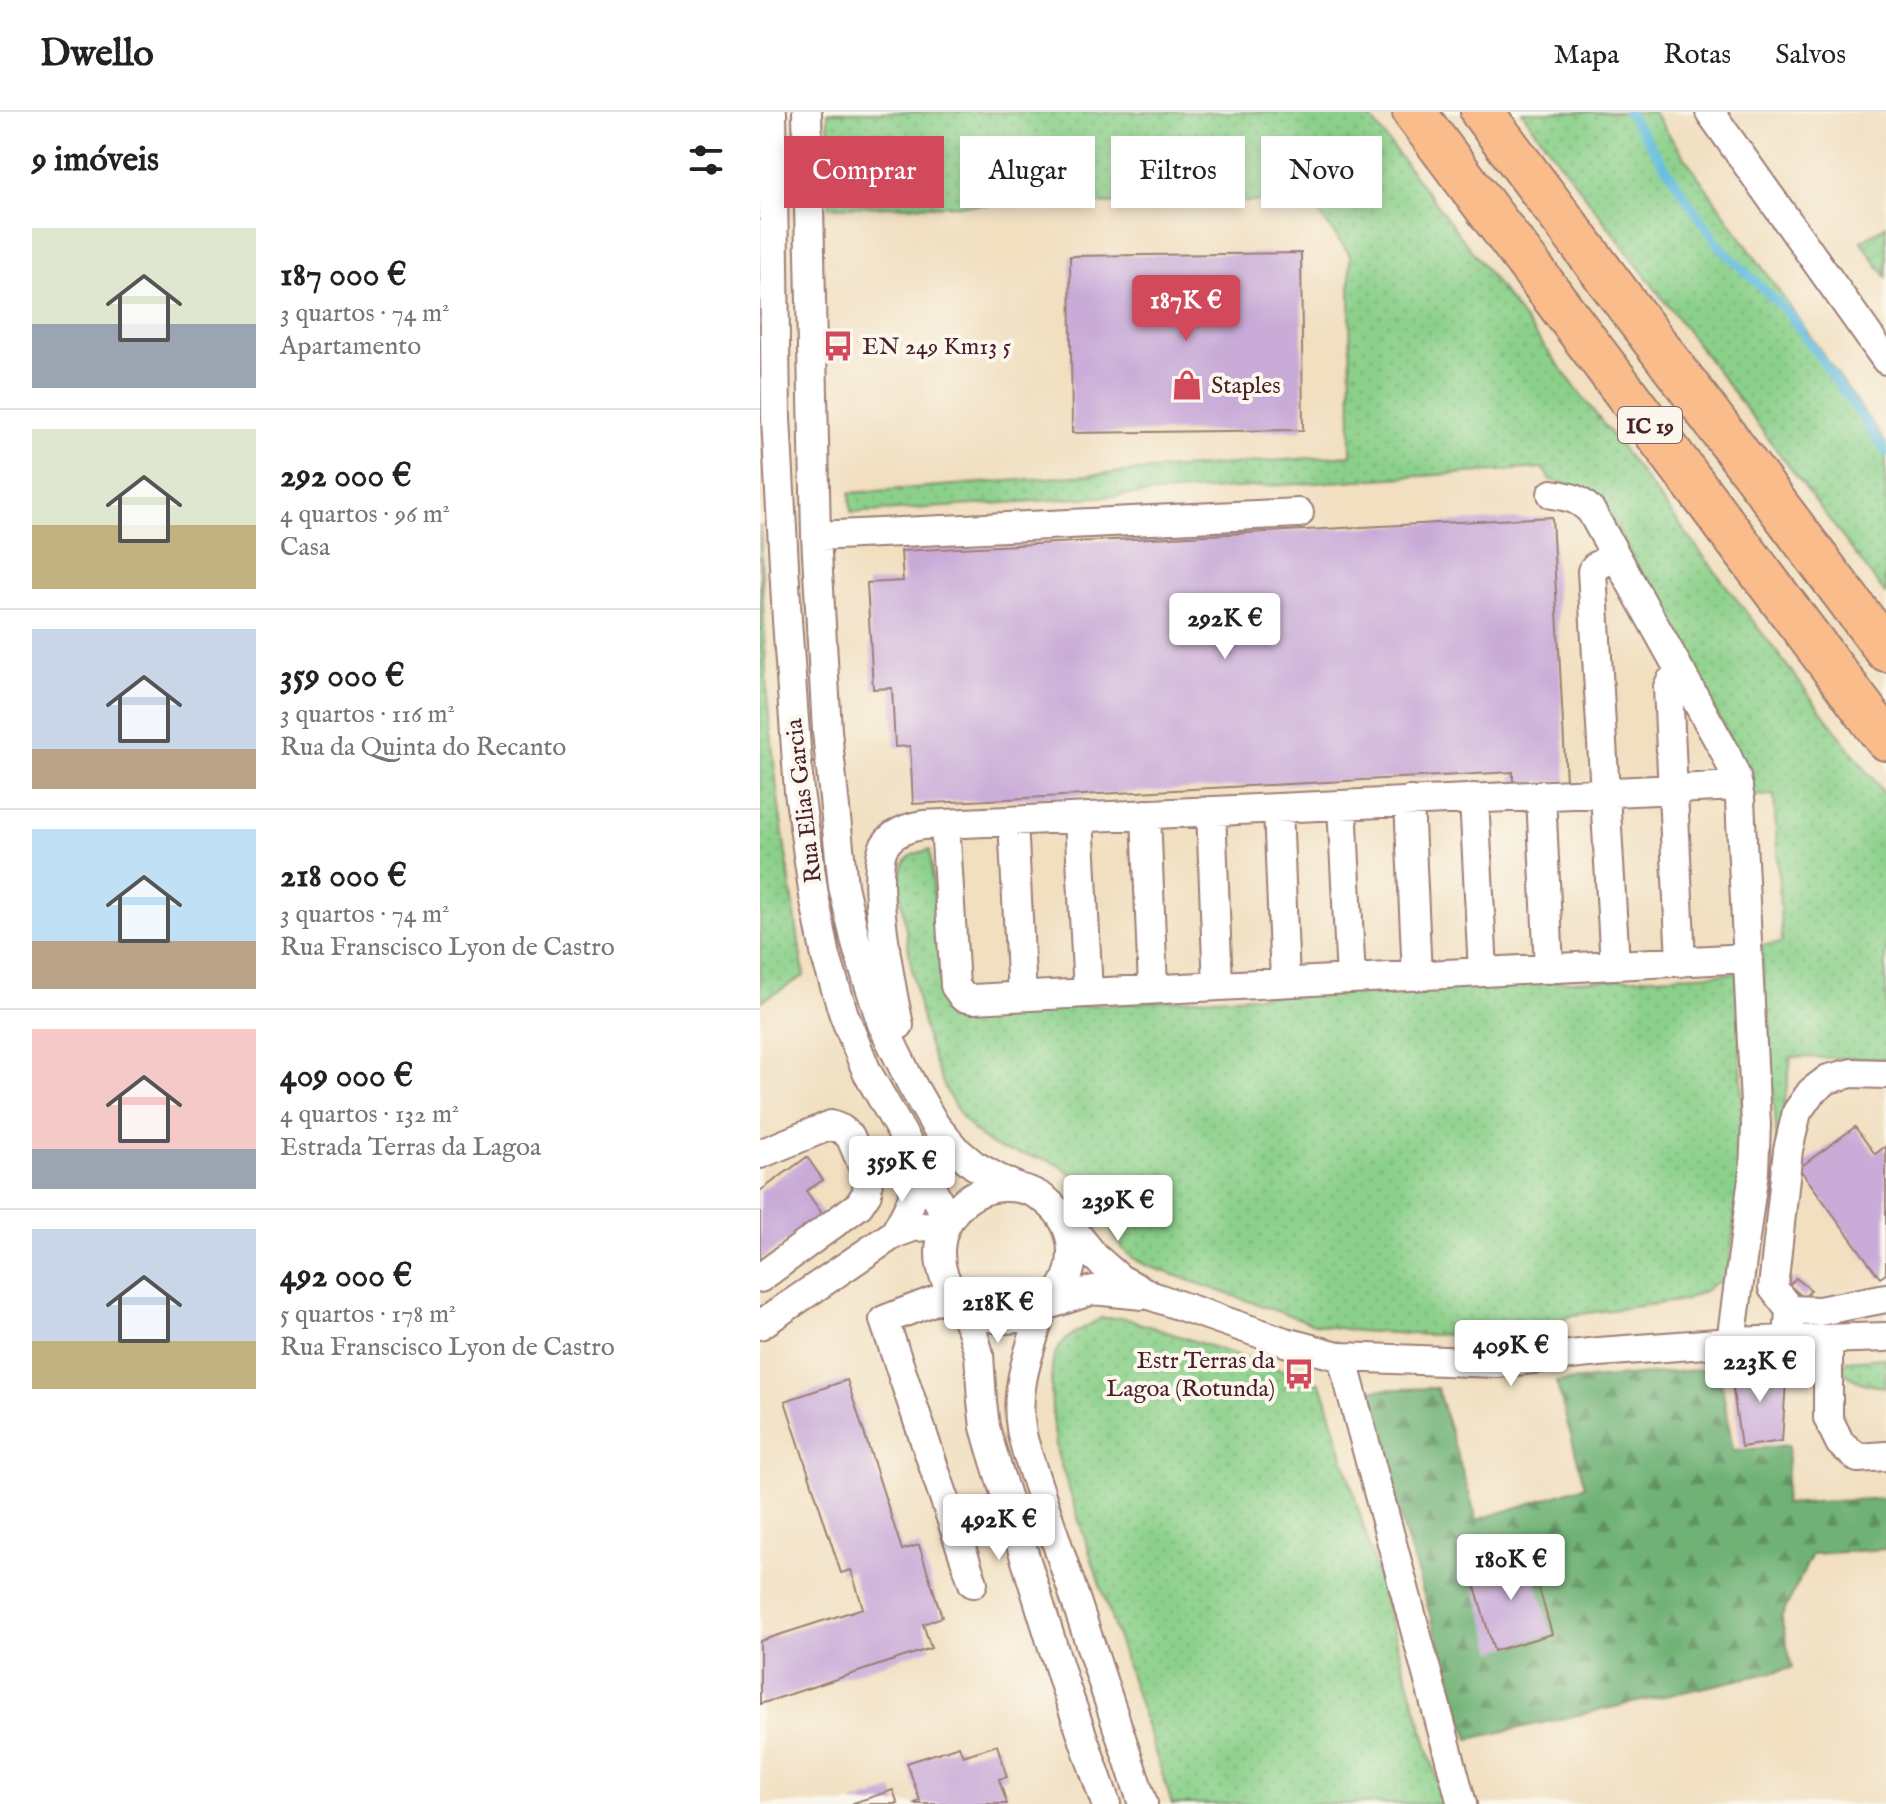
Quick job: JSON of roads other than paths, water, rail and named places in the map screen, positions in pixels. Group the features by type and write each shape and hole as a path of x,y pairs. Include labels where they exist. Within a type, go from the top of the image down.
{"highway":[{"name":"IC 19","path":"1414,112 1886,739"},
{"name":"IC 19","path":"1482,112 1886,650"}],"street":[{"name":"Rua Elias Garcia","path":"772,112 776,418 790,683 806,847 826,957 844,1015 867,1072 923,1170 947,1223"},
{"name":"Rua Elias Garcia","path":"807,112 816,536 827,731 843,886 857,947 882,1024 935,1125 955,1149 974,1165 1019,1188"},
{"path":"1710,112 1886,360"},
{"path":"1552,494 1571,497 1591,511 1725,752 1738,786 1756,1125 1754,1171 1731,1342"},
{"path":"816,536 1299,513"},
{"path":"1615,555 1592,571 1615,965"},
{"path":"1681,962 1668,687 1682,674"},
{"path":"911,1083 888,975 879,862 885,845 910,827 1738,786"},
{"path":"1541,795 1549,969"},
{"path":"1474,798 1483,972"},
{"path":"1409,801 1417,976"},
{"path":"1342,805 1351,979"},
{"path":"1278,808 1285,982"},
{"path":"1211,811 1218,986"},
{"path":"1146,814 1153,989"},
{"path":"1079,818 1088,993"},
{"path":"1013,821 1022,996"},
{"path":"945,824 955,986 963,997 973,999 1748,958"},
{"path":"1788,1341 1790,1310 1773,1288 1788,1150 1797,1112 1811,1092 1828,1079 1852,1073 1886,1074"},
{"path":"760,1154 831,1125 850,1136 868,1178 867,1193 859,1205 760,1278"},
{"path":"885,1239 909,1210 916,1184 907,1142"},
{"path":"1106,1804 1065,1686 991,1448 982,1401 979,1354 972,1330 941,1266 940,1248 947,1223 960,1205 973,1195 1003,1187 1035,1193 1050,1203 1095,1257 1120,1279 1152,1296 1285,1342 1342,1357 1496,1363 1731,1342 1886,1337"},
{"path":"1062,1216 1070,1233 1073,1251 1071,1269 1064,1286 1045,1307 1022,1374 1019,1401 1021,1428 1143,1804"},
{"path":"760,1325 885,1239 913,1227 947,1223"},
{"path":"885,1239 915,1247 941,1266"},
{"path":"955,1295 971,1309 987,1317 1005,1320 1023,1318 1093,1290 1152,1296"},
{"path":"955,1295 884,1320 973,1583"},
{"path":"1790,1310 1819,1311 1886,1298"},
{"path":"1828,1339 1828,1418 1840,1443 1858,1458 1886,1456"},
{"path":"1342,1357 1462,1804"}],"waterway":[{"path":"1628,112 1719,246 1790,315 1886,452"}],"place":[{"name":"EN 249 Km13 5","path":"838,346"},
{"name":"Staples","path":"1187,385"},
{"name":"Estr Terras da Lagoa (Rotunda)","path":"1299,1374"}]}
